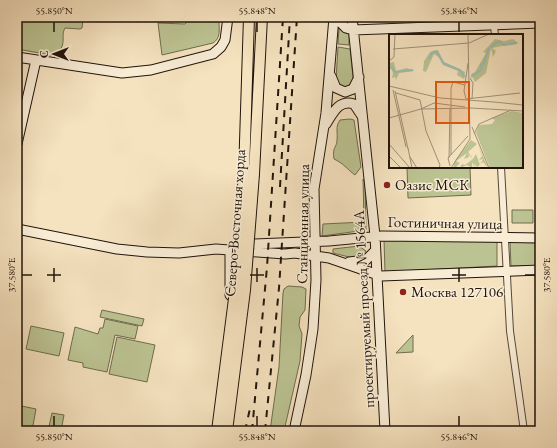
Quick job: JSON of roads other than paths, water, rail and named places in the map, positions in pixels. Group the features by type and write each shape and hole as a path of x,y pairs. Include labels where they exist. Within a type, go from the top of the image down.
{"main road":[{"path":"17,57 97,70 134,72 213,54 221,47 225,40 228,17"},
{"name":"Северо-Восточная хорда","path":"217,431 235,291 244,173 249,17"},
{"name":"Северо-Восточная хорда","path":"227,431 245,290 254,174 262,17"},
{"path":"334,17 346,28 353,30 493,20 540,22"},
{"name":"Станционная улица","path":"294,431 311,344 315,302 314,189 324,128 334,17"},
{"path":"352,17 353,30"},
{"path":"518,17 540,22"},
{"name":"проектируемый проезд № 1564А","path":"353,30 371,185 376,251 376,276 385,431"},
{"path":"17,144 36,60"},
{"path":"330,69 334,85 342,92 353,89 359,78"},
{"path":"324,128 336,107 347,102 357,106 364,122"},
{"name":"Гостиничная улица","path":"17,229 117,249 179,253 230,250 244,248 252,244 315,242 375,236 540,238"},
{"path":"343,262 363,261 376,251 369,244 354,239"},
{"path":"220,431 230,350 230,250"},
{"name":"Гостиничная улица","path":"230,250 285,254 295,253 315,256 343,262 376,276 507,270 540,270"}],"street":[{"path":"493,20 495,34"},
{"path":"501,168 510,331 524,431"}],"railway":[{"path":"252,431 267,267 283,17"},
{"path":"280,187 290,17"},
{"path":"265,431 279,288 297,17"},
{"path":"245,431 251,404"}],"place":[{"name":"Оазис МСК","path":"387,185"},
{"name":"Москва 127106","path":"403,292"}]}
